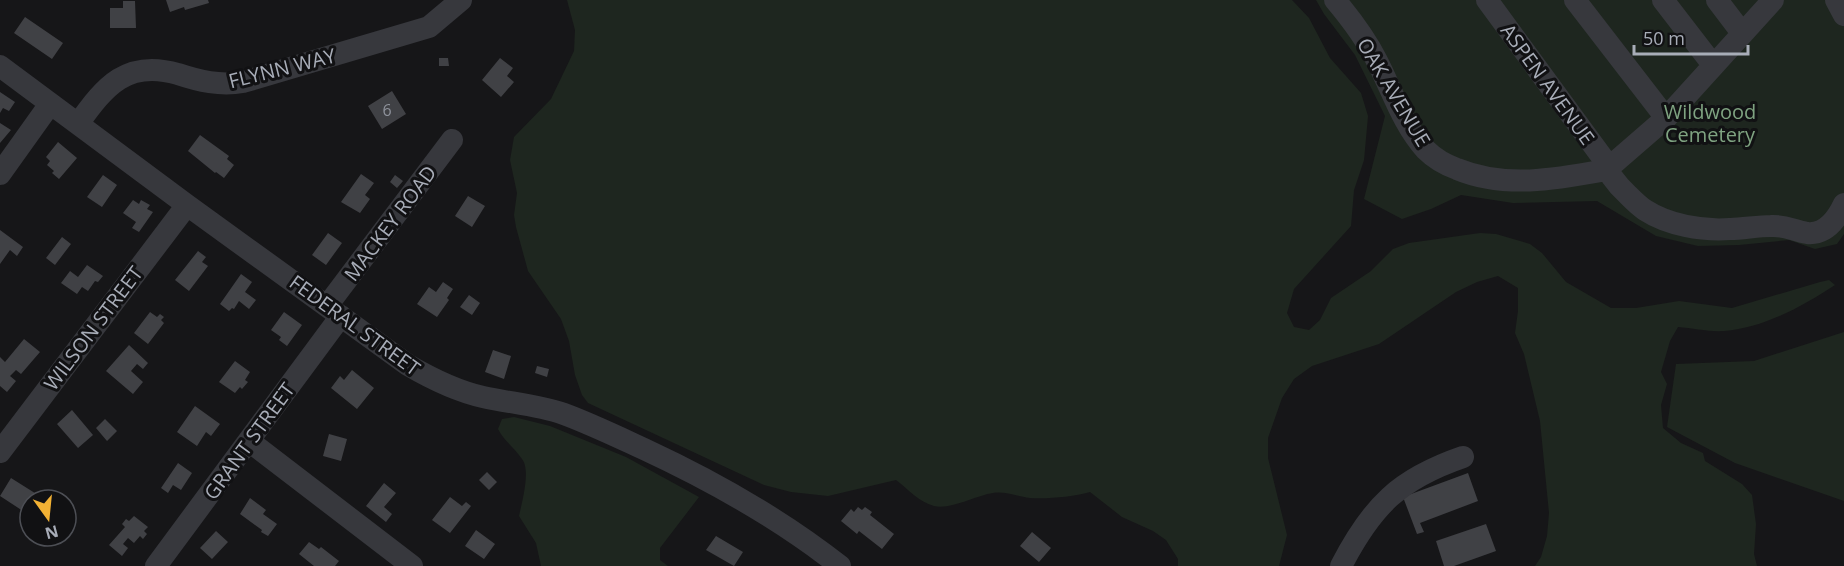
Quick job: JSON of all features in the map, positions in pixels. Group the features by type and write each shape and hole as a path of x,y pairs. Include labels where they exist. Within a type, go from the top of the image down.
{"street":[{"name":"FLYNN WAY","path":"78,124 109,85 136,71 160,69 197,80 222,84 243,82 426,28 434,24 461,0"},
{"name":"OAK AVENUE","path":"1335,0 1350,18 1376,58 1411,128 1426,150 1447,165 1474,176 1494,180 1521,181 1567,178 1606,170"},
{"name":"ASPEN AVENUE","path":"1487,0 1602,157 1606,170 1625,193 1644,210 1665,221 1695,227 1727,230 1783,225 1808,233 1819,232 1828,227 1844,204"},
{"path":"1575,0 1666,118"},
{"path":"1663,0 1713,65"},
{"path":"1717,0 1742,33"},
{"path":"1836,0 1844,15"},
{"path":"1606,170 1666,118 1772,1"},
{"name":"FEDERAL STREET","path":"0,66 187,205 429,378 467,393 563,414 671,462 764,512 800,535 840,566"},
{"path":"0,174 50,104"},
{"name":"MACKEY ROAD","path":"334,311 452,140"},
{"name":"WILSON STREET","path":"0,452 187,205"},
{"name":"GRANT STREET","path":"156,566 249,441 334,311"},
{"path":"249,441 412,566"},
{"path":"1341,566 1366,524 1398,489 1440,465 1463,457"}],"green space":[{"path":"567,0 1292,0 1309,18 1330,58 1361,93 1368,116 1364,160 1354,190 1351,226 1294,289 1287,313 1294,327 1309,330 1320,320 1331,298 1371,271 1393,249 1409,243 1480,233 1496,234 1530,244 1542,253 1566,282 1611,308 1636,308 1679,301 1732,308 1820,282 1829,280 1835,285 1810,301 1754,326 1718,331 1678,327 1670,341 1661,372 1667,384 1661,405 1663,428 1681,443 1703,453 1705,461 1742,484 1752,495 1756,524 1754,554 1757,566 1535,566 1541,557 1547,536 1549,513 1540,421 1524,354 1515,333 1518,288 1498,276 1477,282 1456,292 1379,344 1312,366 1294,379 1282,398 1268,438 1268,458 1287,535 1279,566 1178,566 1178,559 1166,540 1153,531 1122,517 1090,492 1045,498 993,493 941,507 923,502 896,480 828,496 791,492 764,485 588,403 582,395 575,375 569,341 561,319 528,271 514,215 517,193 510,160 514,137 551,99 574,51 575,30"},
{"name":"Wildwood Cemetery","path":"1316,0 1844,0 1844,234 1837,244 1815,249 1789,240 1698,246 1656,236 1597,201 1513,203 1461,195 1402,219 1364,199 1385,116 1355,55"},
{"path":"1844,332 1844,501 1735,463 1667,427 1676,364 1754,361"},
{"path":"514,417 550,426 626,457 699,497 660,548 660,560 668,566 541,566 536,543 519,516 525,486 525,464 498,429 502,419"}],"building":[{"path":"166,0 208,0 209,3 170,12"},
{"path":"123,1 135,1 136,28 110,28 110,8 123,8"},
{"path":"25,17 63,43 52,59 14,33"},
{"path":"439,58 448,58 449,66 439,66"},
{"path":"500,58 513,68 507,76 514,82 501,97 482,80"},
{"path":"392,91 406,114 382,129 368,106"},
{"path":"0,92 15,102 9,111 3,108 0,113"},
{"path":"0,123 11,130 0,143"},
{"path":"200,135 229,156 227,159 234,165 224,178 188,151"},
{"path":"58,142 77,158 59,179 47,165 50,161 46,157"},
{"path":"361,174 374,183 365,195 370,199 360,213 341,202"},
{"path":"103,175 117,185 102,207 87,197"},
{"path":"395,175 403,181 397,188 390,182"},
{"path":"468,196 485,206 472,227 455,216"},
{"path":"133,200 139,204 141,200 150,205 147,209 153,212 139,232 132,228 136,222 123,213"},
{"path":"0,230 23,247 17,256 10,250 0,264"},
{"path":"328,233 342,243 326,265 312,255"},
{"path":"62,237 71,244 55,265 46,258"},
{"path":"198,251 206,257 202,262 208,266 189,291 175,280"},
{"path":"87,265 103,276 98,282 95,281 88,291 82,287 77,294 61,283 70,271 78,277"},
{"path":"241,274 252,282 245,292 256,300 249,309 239,301 234,309 229,311 220,304"},
{"path":"443,282 453,289 447,298 449,300 437,317 417,304 429,287 436,292"},
{"path":"469,295 480,303 472,315 460,307"},
{"path":"150,312 157,317 160,314 164,317 161,320 164,323 148,344 134,333"},
{"path":"284,312 302,325 287,346 279,340 281,337 271,330"},
{"path":"24,339 40,352 21,374 16,370 10,376 16,381 7,392 0,386 0,357 5,362"},
{"path":"129,345 148,363 143,369 137,364 131,371 143,382 133,394 106,371"},
{"path":"493,350 511,356 504,379 485,372"},
{"path":"235,361 250,372 245,380 248,382 235,393 219,382"},
{"path":"537,366 549,369 547,377 535,373"},
{"path":"352,370 374,388 357,409 331,388 340,376 344,380"},
{"path":"195,406 220,424 211,436 206,432 197,446 177,432"},
{"path":"72,410 93,435 78,448 57,424"},
{"path":"105,419 117,431 107,441 96,428"},
{"path":"329,434 347,439 341,461 323,456"},
{"path":"178,463 192,473 181,490 173,485 168,493 161,488"},
{"path":"487,472 497,482 489,490 479,480"},
{"path":"1468,473 1478,501 1420,523 1424,532 1417,534 1403,497"},
{"path":"11,478 27,488 18,488 18,508 0,496"},
{"path":"384,483 396,493 384,507 392,514 386,522 366,506"},
{"path":"450,497 462,506 466,502 471,506 450,533 432,520"},
{"path":"250,498 266,510 263,514 277,524 268,536 240,514"},
{"path":"858,507 862,510 865,507 872,512 870,515 894,534 882,549 859,531 857,534 841,521 851,509 854,512"},
{"path":"134,516 148,527 144,531 147,534 143,539 140,536 134,543 128,538 123,544 128,548 122,556 109,545 125,527 122,524 126,519 129,521"},
{"path":"1486,524 1496,551 1454,566 1444,566 1436,541"},
{"path":"476,530 495,544 484,559 465,546"},
{"path":"216,531 228,542 212,559 200,548"},
{"path":"1032,532 1051,548 1039,562 1020,546"},
{"path":"716,536 743,552 734,566 706,550"},
{"path":"309,542 319,549 321,547 339,561 335,566 314,566 299,554"}]}
